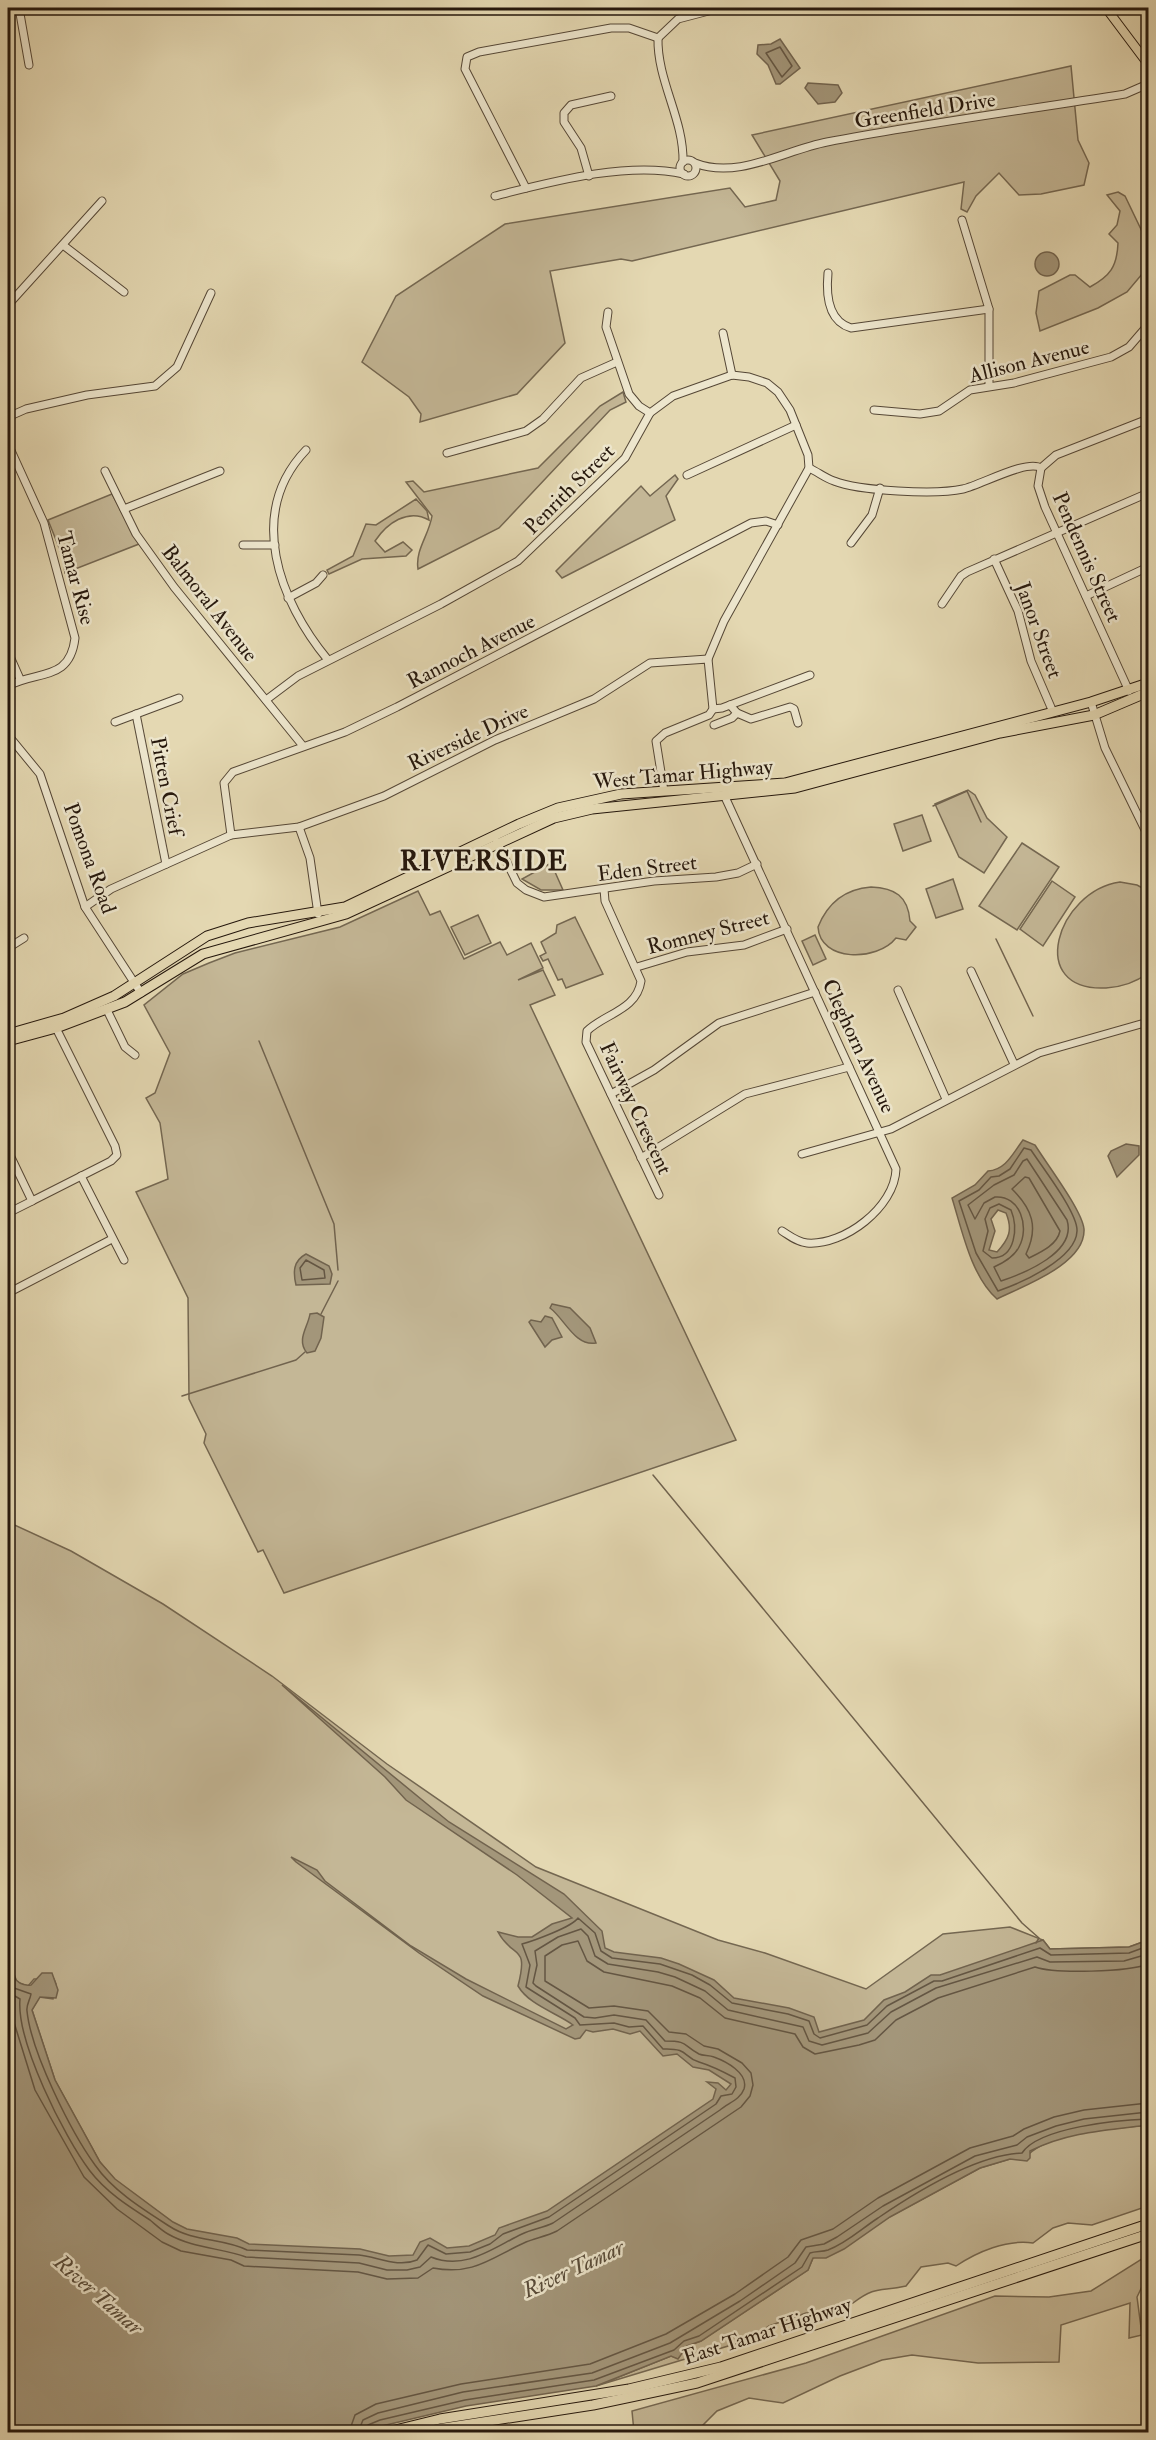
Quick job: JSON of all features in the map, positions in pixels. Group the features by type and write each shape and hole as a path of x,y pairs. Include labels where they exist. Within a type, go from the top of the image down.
{"highway":[{"name":"West Tamar Highway","path":"8,1034 72,1015 114,996 189,946 222,930 248,923 318,914 354,903 552,810 599,798 785,783 1091,702 1149,683"},
{"name":"West Tamar Highway","path":"8,1041 56,1028 107,1010 141,993 202,954 346,914 535,824 572,813 795,789 1000,733 1094,715 1149,692"},
{"path":"664,791 667,803"},
{"name":"East Tamar Highway","path":"387,2433 440,2419 629,2389 710,2370 1149,2224"},
{"name":"East Tamar Highway","path":"418,2433 592,2405 697,2383 1149,2234"}],"main road":[{"path":"1106,8 1149,64"}],"street":[{"path":"19,8 29,65"},
{"path":"684,174 683,147 659,61 658,38 678,19 720,8"},
{"path":"526,188 465,69 467,57 479,52 611,28 629,28 658,38"},
{"name":"Greenfield Drive","path":"693,174 707,168 756,162 826,142 1125,94 1149,84"},
{"path":"589,176 583,153 564,122 564,113 571,105 611,96"},
{"path":"495,196 589,176 667,170 693,174 696,170 694,162 683,147"},
{"path":"667,170 682,163 694,162"},
{"name":"Greenfield Drive","path":"694,162 707,168"},
{"path":"8,305 102,201"},
{"path":"962,220 989,309 989,385"},
{"path":"63,244 124,292"},
{"path":"828,273 827,285 832,313 840,322 851,328 989,309"},
{"path":"8,417 26,409 87,395 155,386 177,366 211,293"},
{"path":"608,312 606,327 633,401 650,413"},
{"name":"Allison Avenue","path":"874,410 920,414 939,411 970,390 989,385 1014,383 1111,357 1129,347 1149,325"},
{"path":"664,791 657,738 709,715 713,709 708,659 724,621 809,468 808,455 786,403 772,387 754,378 732,375 723,333"},
{"path":"447,453 526,431 543,419 581,378 617,362"},
{"name":"Penrith Street","path":"266,700 298,676 441,604 518,561 625,458 650,413 673,396 732,375"},
{"path":"809,468 844,484 953,491 981,484 1031,464 1041,468 1056,455 1149,419"},
{"path":"687,475 795,425"},
{"name":"Tamar Rise","path":"8,444 10,453 44,523 75,638 73,652 61,668 49,674 20,679 8,686"},
{"path":"306,450 286,475 280,489 275,545 280,577 288,598 311,640 328,660"},
{"name":"Pendennis Street","path":"1041,468 1038,486 1056,531 1129,691"},
{"name":"Balmoral Avenue","path":"105,471 136,534 174,587 303,746"},
{"path":"124,509 220,471"},
{"path":"851,543 872,515 880,488"},
{"path":"942,604 961,576 1056,531 1149,493"},
{"name":"Rannoch Avenue","path":"231,835 224,789 229,776 238,769 345,732 751,523 766,521 778,525"},
{"path":"243,544 275,545"},
{"name":"Janor Street","path":"994,559 1018,611 1031,661 1053,712"},
{"path":"1086,596 1149,567"},
{"path":"288,598 316,584 323,576"},
{"path":"8,652 20,679"},
{"name":"Riverside Drive","path":"85,907 111,889 231,835 299,826 384,796 495,740 594,699 650,663 708,659"},
{"path":"713,709 730,705 810,675"},
{"name":"Pitten Crief","path":"115,722 179,698"},
{"path":"1091,702 1105,748 1149,836"},
{"path":"730,705 736,713 751,719 790,707 794,709 798,723"},
{"path":"714,725 732,718 736,713"},
{"name":"Pitten Crief","path":"136,714 166,864"},
{"name":"Pomona Road","path":"8,735 34,765 45,784 85,907 141,993"},
{"name":"Cleghorn Avenue","path":"725,797 896,1169 892,1188 882,1205 859,1225 825,1241 799,1242 782,1231"},
{"path":"299,826 310,858 318,914"},
{"name":"Eden Street","path":"497,842 517,883 536,895 550,897 654,880 716,877 738,873 757,864"},
{"name":"Fairway Crescent","path":"604,889 605,901 637,967 641,981 638,992 619,1011 591,1027 585,1037 659,1195"},
{"name":"Romney Street","path":"637,967 687,952 744,945 787,929"},
{"path":"8,948 24,938"},
{"path":"971,971 1014,1064"},
{"path":"898,990 946,1099"},
{"path":"611,1094 654,1070 719,1023 815,992"},
{"path":"107,1010 125,1047 135,1055"},
{"path":"802,1154 891,1129 1014,1064 1055,1047 1149,1022"},
{"path":"8,1213 114,1159 117,1151 56,1028"},
{"path":"641,1158 745,1094 849,1067"},
{"path":"8,1151 32,1201"},
{"path":"81,1176 124,1260"},
{"path":"8,1293 112,1239"}],"shaded area":[{"path":"1071,66 1078,140 1089,163 1084,185 1041,194 1019,195 999,173 976,196 967,212 961,209 964,182 632,261 621,259 550,271 565,343 517,394 420,422 421,414 409,397 362,362 396,296 505,224 730,188 745,207 776,200 780,181 752,135"},
{"path":"1118,192 1125,196 1148,244 1148,267 1127,292 1098,308 1040,331 1036,313 1039,291 1070,275 1075,275 1090,287 1103,279 1114,265 1118,243 1109,234 1117,225 1120,211 1107,195"},
{"path":"623,392 626,402 610,410 499,528 418,569 418,555 432,516 406,482 413,481 424,492 538,468 600,406"},
{"path":"675,475 678,479 666,496 675,520 562,578 556,571 641,486 650,496"},
{"path":"112,494 139,544 65,573 62,555 48,520"},
{"path":"416,499 427,511 429,520 413,516 399,519 386,528 375,541 385,552 403,542 412,550 406,556 362,559 329,574 327,570 353,556 366,524 376,525"},
{"path":"968,790 975,795 987,818 1007,837 984,873 959,857 935,804"},
{"path":"922,815 931,841 903,851 894,824"},
{"path":"1022,843 1059,867 1017,930 979,906"},
{"path":"551,863 563,890 541,890 522,879"},
{"path":"953,879 963,909 936,918 926,889"},
{"path":"1052,881 1075,897 1043,946 1020,929"},
{"path":"1120,882 1137,885 1148,891 1148,973 1133,982 1117,987 1081,985 1065,974 1058,959 1059,940 1067,921 1080,903 1098,889"},
{"path":"871,887 887,889 899,895 909,912 910,921 916,927 906,940 896,938 887,946 863,954 851,955 828,947 821,939 818,927 827,910 845,894"},
{"path":"418,891 430,915 440,911 464,959 500,942 507,955 531,943 543,968 518,980 543,970 555,995 530,1005 736,1440 284,1593 263,1550 258,1552 204,1443 206,1434 189,1399 188,1298 136,1192 168,1179 160,1123 146,1098 155,1093 170,1053 144,1005 183,974 209,963 235,953 340,927"},
{"path":"478,915 491,943 465,955 451,927"},
{"path":"575,917 603,974 566,988 562,979 558,980 548,959 543,961 540,956 546,953 541,942 556,933 557,925"},
{"path":"815,935 826,959 813,965 802,941"},
{"path":"8,1522 71,1551 163,1604 272,1676 387,1764 536,1867 718,1940 765,1953 866,1989 943,1934 1010,1927 1043,1940 1050,1949 1129,1947 1148,1940 489,2262 214,2299 100,2162 55,2080 32,2010 39,1997 53,1999 56,1984 54,1979 34,1979 28,1986 17,1982 8,1958"},
{"path":"1148,2125 1148,2206 1092,2225 1068,2223 1053,2228 1033,2243 1003,2245 973,2256 956,2266 948,2263 921,2267 906,2286 873,2291 853,2303 845,2303 830,2311 806,2313 769,2326 748,2340 596,2386 671,2356 678,2358 687,2346 701,2341 808,2270 813,2258 980,2168 1010,2159 1024,2159 1048,2142 1064,2137 1100,2130"},
{"path":"1148,2255 1148,2274 1137,2297 1142,2335 1129,2338 1130,2303 1061,2325 1059,2362 978,2363 912,2355 882,2360 840,2376 783,2403 749,2398 717,2411 696,2432 634,2432 632,2411 806,2363 995,2296 1049,2297 1091,2291"}],"water":[{"path":"780,39 800,68 780,84 776,84 768,65 757,54 758,45 771,44"},
{"path":"808,83 838,85 842,93 835,102 818,104 805,88"},
{"path":"1047,252 1056,255 1059,264 1056,273 1047,276 1038,273 1035,264 1038,255"},
{"path":"1023,1140 1035,1145 1071,1199 1082,1221 1084,1229 1082,1242 1075,1253 1051,1272 997,1299 980,1278 974,1265 952,1198 975,1185 988,1171 1000,1168","holes":["998,1210 1006,1213 1009,1234 997,1252 989,1250 995,1231 991,1219"]},
{"path":"1126,1144 1139,1146 1139,1155 1117,1177 1108,1156 1111,1151"},
{"path":"306,1254 329,1266 332,1274 330,1284 296,1285 294,1276 296,1263"},
{"path":"552,1304 570,1308 590,1328 596,1343 582,1341 570,1331 550,1308"},
{"path":"317,1313 324,1317 321,1338 315,1351 307,1353 303,1343 304,1334 310,1314"},
{"path":"545,1316 552,1318 562,1337 552,1340 545,1347 529,1322 531,1320 541,1322"},
{"name":"River Tamar","path":"282,1685 449,1822 564,1894 602,1931 605,1948 614,1952 661,1958 679,1964 714,1980 734,1998 789,2008 814,2017 819,2032 864,2020 884,2000 905,1992 931,1975 940,1975 1043,1940 1050,1949 1129,1947 1148,1940 1148,2125 1073,2136 1030,2151 1030,2158 1027,2161 1010,2159 980,2168 890,2217 844,2249 826,2258 813,2258 808,2270 701,2341 687,2346 678,2359 671,2356 596,2386 466,2406 365,2432 8,2431 8,1958 14,1978 21,1984 31,1985 42,1973 52,1973 58,1990 56,1998 40,1997 32,2010 55,2080 100,2162 115,2179 173,2222 187,2229 237,2238 249,2244 360,2249 389,2256 413,2255 420,2242 430,2238 447,2248 469,2246 495,2235 499,2228 547,2211 713,2099 716,2089 707,2082 718,2083 726,2090 731,2084 709,2070 693,2067 677,2054 663,2056 640,2031 630,2034 613,2029 593,2032 586,2030 580,2038 575,2039 483,1996 419,1953 296,1862 291,1857 317,1870 325,1881 411,1946 466,1979 566,2029 573,2025 536,2004 523,1993 518,1986 522,1963 520,1957 498,1932 518,1937 532,1937 552,1924 572,1918 517,1875 406,1800 385,1777"}],"waterway":[{"path":"933,806 967,791 981,822"},
{"path":"996,939 1033,1016"},
{"path":"259,1041 334,1224 338,1270"},
{"path":"321,1314 338,1281"},
{"path":"182,1396 296,1360 305,1352"},
{"path":"653,1475 1022,1923 1039,1938 1036,1943"}],"district":[{"name":"RIVERSIDE","path":"484,861"}]}
